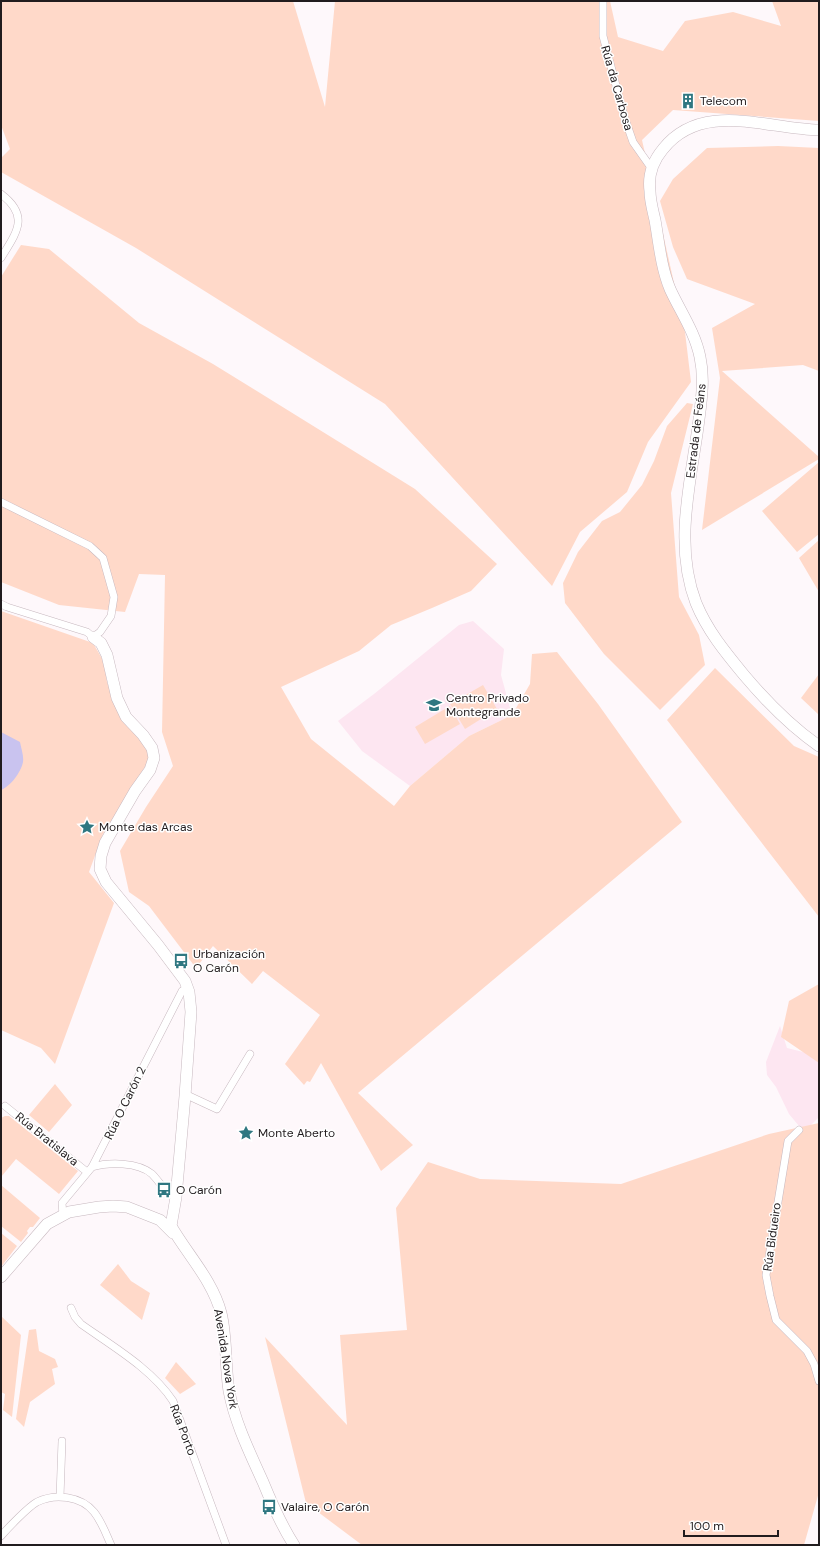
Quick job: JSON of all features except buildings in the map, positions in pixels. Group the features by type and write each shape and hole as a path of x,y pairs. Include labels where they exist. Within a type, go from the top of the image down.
{"street":[{"name":"Rúa da Carbosa","path":"603,1 603,36 624,116 633,142 652,169"},
{"name":"Estrada de Feáns","path":"819,130 736,120 709,121 683,131 672,139 655,160 652,169 650,191 662,266 670,287 694,338 700,356 703,374 684,534 689,583 696,603 708,628 724,650 788,723 819,746"},
{"path":"1,194 10,201 18,211 18,223 14,236 1,258"},
{"path":"1,502 90,546 103,558 114,597 111,616 100,632 94,637 81,630 1,604"},
{"name":"Avenida Nova York","path":"94,637 101,643 107,655 117,698 126,717 143,735 152,748 154,758 150,770 135,791 105,843 101,856 100,869 106,882 158,945 185,981 189,992 191,1012 185,1096 176,1197 169,1226"},
{"name":"Rúa O Carón 2","path":"63,1216 62,1203 90,1170 182,991 187,988"},
{"path":"185,1096 189,1096 217,1109 250,1054"},
{"name":"Rúa Bratislava","path":"5,1106 90,1170"},
{"name":"Rúa Bidueiro","path":"799,1130 788,1141 766,1275 776,1320 807,1351 814,1364 819,1380"},
{"path":"90,1170 112,1164 141,1168 151,1173 169,1195 176,1197 170,1208 161,1216 154,1218"},
{"name":"Avenida Nova York","path":"176,1197 181,1243 210,1287 221,1313 228,1382 234,1413 248,1450 294,1545"},
{"path":"1,1277 48,1224 69,1212 113,1206 127,1207 169,1226 181,1243"},
{"path":"169,1226 174,1224 178,1216"},
{"name":"Rúa Porto","path":"71,1308 75,1317 81,1324 152,1376 163,1387 173,1401 226,1545"},
{"path":"60,1497 62,1441"},
{"path":"1,1536 36,1502 50,1498 65,1497 80,1501 94,1512 111,1545"}],"shaded area":[{"path":"1,1 293,1 325,107 335,1 610,1 618,37 663,51 685,21 733,12 781,26 772,1 819,1 819,121 673,110 642,140 685,332 691,382 648,442 627,492 580,532 552,586 385,404 136,248 1,172 1,158 10,149 1,125"},
{"path":"778,146 819,148 819,371 803,365 722,371 819,457 819,459 702,530 720,378 712,328 755,304 687,279 673,247 660,201 673,179 707,148"},
{"path":"21,245 49,249 139,323 213,364 415,489 497,564 471,591 391,625 359,651 281,687 311,739 394,806 410,786 469,736 512,715 530,684 532,654 557,652 598,704 682,822 358,1093 413,1145 381,1171 321,1063 310,1082 307,1081 304,1085 285,1064 320,1015 263,971 252,984 213,946 196,968 149,906 129,892 120,851 146,807 173,766 162,732 165,575 139,574 125,612 59,605 1,582 1,277"},
{"path":"687,403 693,404 671,493 679,597 699,635 705,665 660,710 604,654 565,603 563,583 578,552 602,521 620,512 642,485 654,461 667,426"},
{"path":"819,462 819,534 797,552 762,511"},
{"path":"819,540 819,592 799,558"},
{"path":"1,611 93,643 104,662 107,682 120,716 148,750 148,762 103,834 89,872 114,903 55,1064 41,1048 1,1030"},
{"name":"Centro Privado Montegrande","path":"473,621 504,649 501,675 512,715 469,736 410,786 362,751 338,721 374,694 459,625"},
{"path":"715,668 794,746 819,757 819,917 667,720"},
{"path":"819,674 819,715 801,698"},
{"path":"483,685 497,709 465,729 450,704"},
{"path":"450,706 460,724 425,744 415,727"},
{"path":"1,732 20,742 23,760 22,766 15,778 1,790"},
{"path":"819,984 819,1063 781,1037 789,1001"},
{"path":"780,1026 787,1048 819,1056 819,1117 804,1132 789,1114 776,1087 767,1075 766,1062"},
{"path":"55,1084 72,1105 49,1132 29,1115"},
{"path":"9,1116 78,1171 59,1194 16,1159 1,1177 1,1118"},
{"path":"819,1123 819,1492 804,1545 362,1545 306,1503 265,1337 347,1425 340,1335 407,1330 396,1208 428,1162 480,1179 621,1184 769,1134"},
{"path":"1,1185 40,1218 33,1227 30,1227 27,1231 28,1233 21,1242 1,1226"},
{"path":"1,1233 17,1246 1,1267"},
{"path":"118,1264 131,1281 150,1293 142,1320 100,1285"},
{"path":"1,1316 21,1335 12,1417 3,1410 5,1394 1,1392"},
{"path":"36,1329 39,1351 55,1359 58,1367 52,1369 55,1384 30,1402 24,1427 16,1419 29,1330"},
{"path":"176,1362 196,1384 180,1394 165,1378"}],"place":[{"name":"Telecom","path":"688,101"},
{"name":"Centro Privado Montegrande","path":"434,705"},
{"name":"Monte das Arcas","path":"87,827"},
{"name":"Urbanización O Carón","path":"181,961"},
{"name":"Monte Aberto","path":"246,1133"},
{"name":"O Carón","path":"164,1190"},
{"name":"Valaire, O Carón","path":"269,1507"}]}
